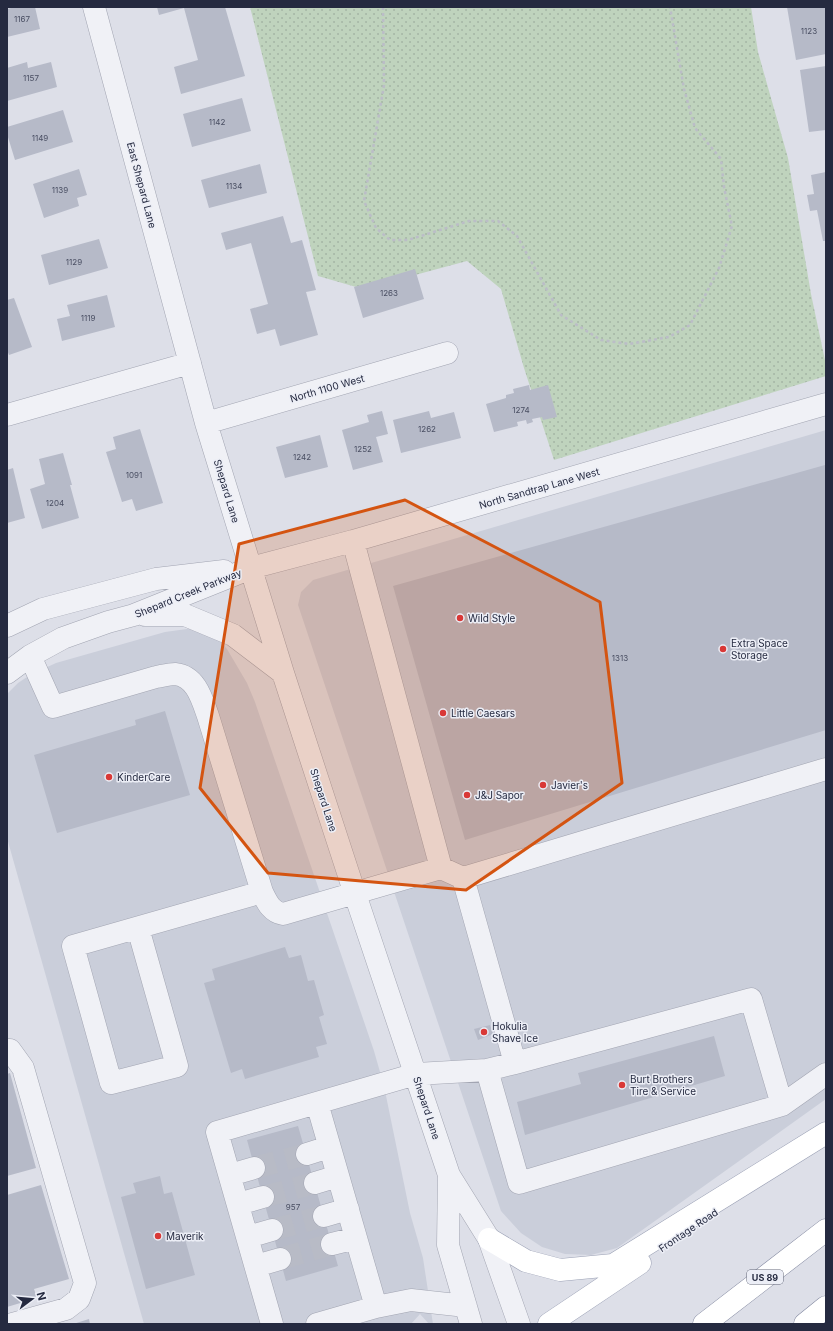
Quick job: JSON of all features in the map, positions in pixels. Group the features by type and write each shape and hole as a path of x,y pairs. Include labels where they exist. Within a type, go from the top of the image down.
{"main road":[{"path":"489,1240 526,1261 560,1270 613,1265 826,1133"},
{"name":"Frontage Road","path":"549,1324 826,1137"},
{"name":"US 89","path":"704,1324 826,1230"},
{"path":"805,1324 826,1307"}],"street":[{"name":"East Shepard Lane","path":"94,7 206,423"},
{"name":"North 1100 West","path":"206,423 447,353"},
{"path":"7,416 190,363"},
{"name":"North Sandtrap Lane West","path":"251,568 353,541 826,404"},
{"name":"Shepard Lane","path":"206,423 283,673 354,894 449,1175 489,1240 519,1324"},
{"path":"353,541 441,868"},
{"name":"Shepard Creek Parkway","path":"7,673 30,656 63,638 108,622 134,615 251,568"},
{"name":"Shepard Creek Parkway","path":"7,626 43,609 156,579 251,568"},
{"path":"134,615 185,615 233,635 283,673"},
{"path":"30,656 53,706 170,674 182,676 192,683 202,699 262,892 266,902 278,913 283,914 441,868 463,878 826,769"},
{"path":"463,878 515,1063"},
{"path":"138,928 177,1066 111,1083 73,946 262,892"},
{"path":"272,1324 217,1132 416,1074 487,1070 751,999 782,1105"},
{"path":"7,1050 10,1050 23,1068 84,1283 79,1299 66,1309 12,1324"},
{"path":"487,1070 520,1183 782,1105 826,1074"},
{"path":"317,1103 376,1307"},
{"path":"306,1154 329,1147"},
{"path":"230,1175 254,1168"},
{"name":"Shepard Lane","path":"449,1175 448,1245 468,1315"},
{"path":"315,1183 338,1176"},
{"path":"238,1204 263,1197"},
{"path":"324,1216 348,1209"},
{"path":"248,1237 272,1230"},
{"path":"332,1244 356,1238"},
{"path":"256,1266 280,1259"},
{"path":"317,1324 376,1307 411,1300 468,1315"}],"path":[{"path":"383,7 384,85 364,201 376,228 390,240 408,240 469,221 498,221 517,236 561,315 602,340 629,344 669,338 690,325 719,268 732,226 720,159 695,128 692,120 684,90 670,7"}],"highlighted area":[{"path":"405,500 600,602 622,783 466,890 268,873 200,788 239,544"}],"shaded area":[{"path":"826,430 826,1099 617,1248 591,1255 565,1254 542,1247 521,1233 501,1211 298,605 301,592 313,580"},
{"path":"194,628 220,641 227,649 247,683 255,702 374,1051 384,1086 410,1213 423,1258 433,1324 429,1324 420,1314 411,1324 144,1324 7,838 7,694 18,683 30,675 56,663 165,632"}],"green space":[{"path":"250,7 751,7 758,52 788,158 811,294 826,365 826,376 554,460 524,368 501,289 467,261 363,289 318,276"}],"building":[{"path":"15,7 35,7 40,29 7,37 7,9"},
{"path":"157,7 225,7 245,76 181,94 174,67 198,60 184,8 159,15"},
{"path":"787,7 826,7 826,54 796,60"},
{"path":"27,62 28,68 51,62 57,87 7,101 7,68"},
{"path":"826,66 826,130 809,132 800,70"},
{"path":"242,98 251,131 192,147 183,114"},
{"path":"63,110 73,142 15,160 7,134 7,127"},
{"path":"260,164 267,193 209,208 201,180"},
{"path":"79,169 87,195 77,198 79,206 44,218 33,184"},
{"path":"826,172 826,241 823,241 817,210 810,211 807,195 814,194 811,175"},
{"path":"283,216 291,243 302,240 316,290 306,292 318,335 280,346 275,329 257,334 250,309 268,304 251,243 226,250 221,233"},
{"path":"99,239 108,268 49,285 41,255"},
{"path":"415,269 424,299 363,318 354,287"},
{"path":"107,295 115,327 62,341 57,319 70,316 67,305"},
{"path":"14,298 32,347 9,355 7,350 7,300"},
{"path":"529,385 530,390 548,385 557,417 543,420 542,417 532,419 533,422 527,424 526,420 517,422 518,426 494,432 486,404 506,398 506,395 514,393 513,389"},
{"path":"382,411 388,434 376,437 383,462 353,470 342,430 369,422 367,415"},
{"path":"429,411 431,418 454,412 461,438 401,453 393,420"},
{"path":"140,429 163,503 136,511 132,499 122,502 106,452 116,449 113,437"},
{"path":"320,435 328,467 285,478 276,447"},
{"path":"63,453 79,518 42,529 30,489 45,484 39,459"},
{"path":"825,465 826,730 465,840 393,586"},
{"path":"13,468 25,518 7,523 7,470"},
{"path":"165,711 190,795 57,833 34,755 136,725 135,720"},
{"path":"285,947 289,958 301,955 308,981 314,980 324,1015 319,1017 327,1044 316,1047 319,1057 245,1079 242,1069 231,1073 204,983 215,980 212,969"},
{"name":"Hokulia Shave Ice","path":"490,1025 493,1034 478,1040 474,1029"},
{"path":"714,1036 725,1076 525,1135 517,1102 581,1084 578,1073"},
{"path":"10,1073 36,1168 7,1176 7,1074"},
{"path":"298,1126 338,1266 286,1281 247,1140"},
{"name":"Maverik","path":"160,1176 164,1194 172,1192 195,1275 146,1289 121,1197 136,1193 133,1183"},
{"path":"41,1185 69,1279 34,1289 37,1298 7,1307 7,1195"},
{"path":"89,1319 90,1324 73,1324"}],"tunnel":[{"path":"254,1168 307,1154"},
{"path":"263,1197 315,1183"},
{"path":"272,1230 324,1216"},
{"path":"280,1259 332,1244"}],"place":[{"name":"Wild Style","path":"460,618"},
{"name":"Extra Space Storage","path":"723,649"},
{"name":"Little Caesars","path":"443,713"},
{"name":"KinderCare","path":"109,777"},
{"name":"Javier's","path":"543,785"},
{"name":"J&J Sapor","path":"467,795"},
{"name":"Hokulia Shave Ice","path":"484,1032"},
{"name":"Burt Brothers Tire & Service","path":"622,1085"},
{"name":"Maverik","path":"158,1236"}]}
